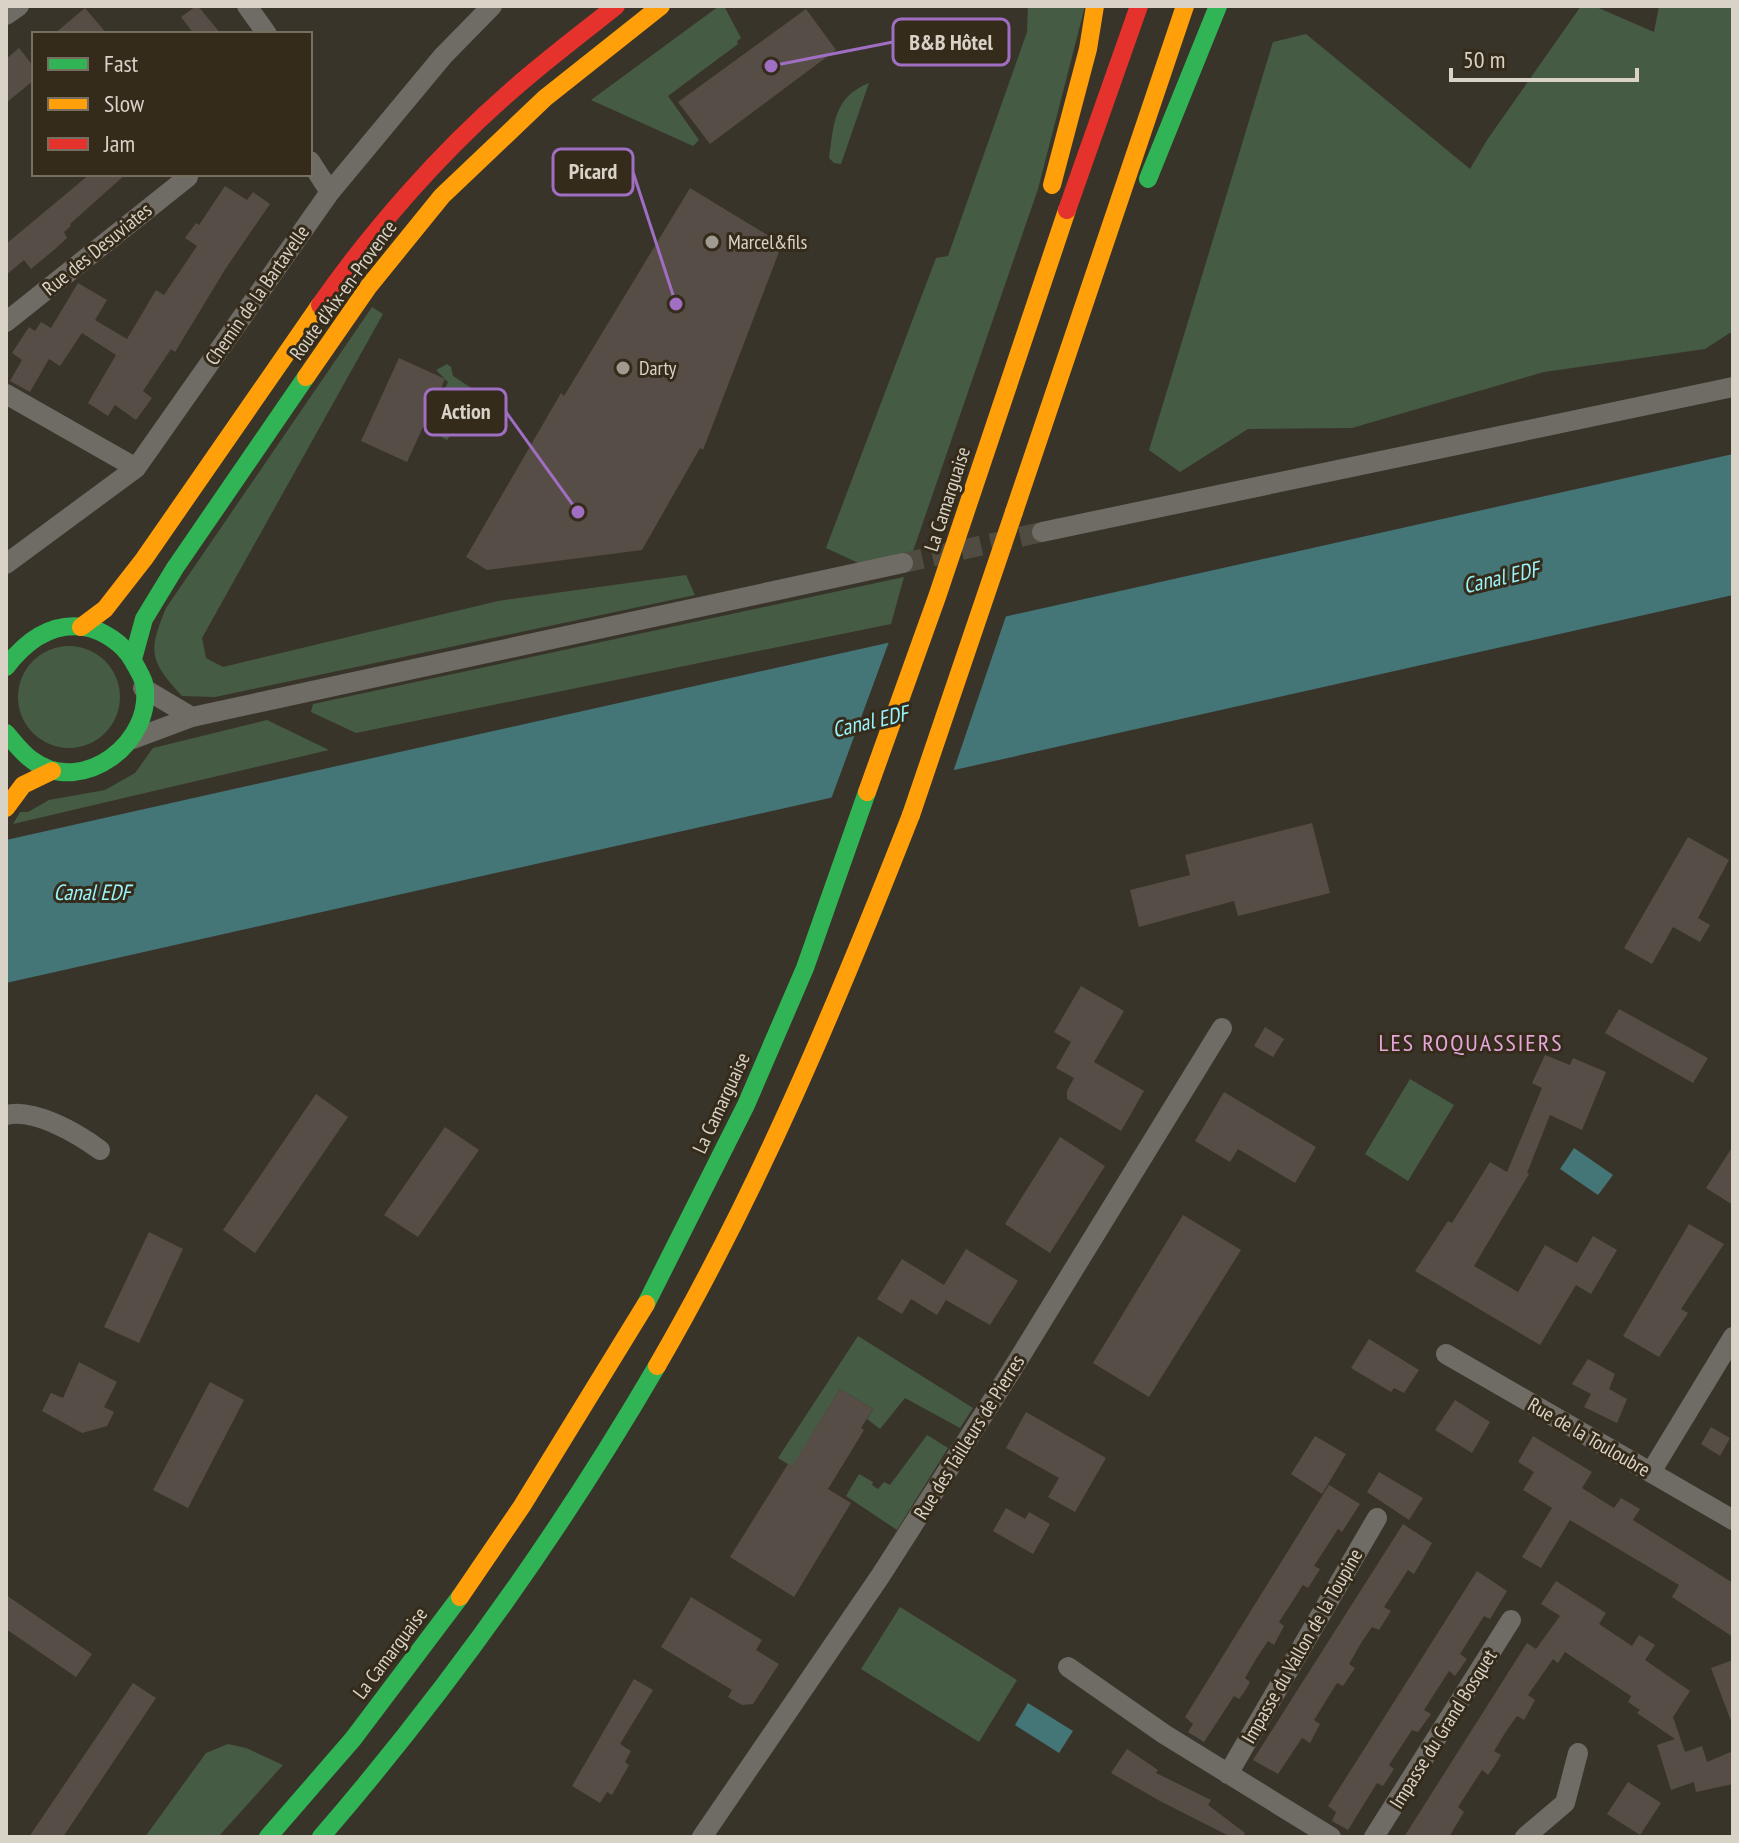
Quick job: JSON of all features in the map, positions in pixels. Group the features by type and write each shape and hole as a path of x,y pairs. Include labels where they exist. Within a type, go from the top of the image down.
{"main road":[{"name":"Route d'Aix-en-Provence","path":"81,627 105,609 144,559 341,275 422,179 510,92 616,6"},
{"name":"Route d'Aix-en-Provence","path":"133,659 144,619 175,568 369,286 442,196 545,98 661,6"},
{"path":"1046,204 1072,118 1095,6"},
{"name":"La Camarguaise","path":"268,1837 353,1739 434,1634 522,1506 656,1287 746,1105 805,968 855,829 1139,6"},
{"path":"321,1837 466,1662 633,1410 711,1268 779,1130 846,980 911,815 1185,6"},
{"path":"1060,374 1172,125 1218,6"},
{"path":"939,591 1012,316"},
{"path":"6,667 18,649 36,635 58,627 81,627 101,632 119,643 133,659 143,688 143,717 133,739 118,756 98,768 75,773 52,771 32,762 16,748 6,733"},
{"path":"804,917 858,762"},
{"path":"11,801 23,785 52,771"},
{"path":"664,1227 705,1145"}],"street":[{"path":"6,15 19,6"},
{"path":"247,6 266,32"},
{"name":"Chemin de la Bartavelle","path":"6,564 136,468 330,192 443,56 492,6"},
{"path":"312,164 330,192"},
{"name":"Rue des Desuviates","path":"6,322 188,177"},
{"path":"1042,532 1733,387"},
{"path":"6,394 136,468"},
{"path":"133,739 192,717 903,563"},
{"path":"143,688 192,717"},
{"name":"Rue des Tailleurs de Pierres","path":"702,1837 889,1563 1222,1028"},
{"path":"6,1115 17,1112 74,1131 100,1150"},
{"path":"1651,1472 1733,1337"},
{"name":"Rue de la Touloubre","path":"1446,1354 1733,1520"},
{"name":"Impasse du Vallon de la Toupine","path":"1228,1774 1377,1518"},
{"name":"Impasse du Grand Bosquet","path":"1374,1837 1511,1620"},
{"path":"1068,1667 1164,1734 1331,1837"},
{"path":"1525,1837 1565,1803 1578,1753"}],"green space":[{"path":"719,6 724,6 741,38 738,44 668,96 699,140 693,146 591,100"},
{"path":"1028,6 1085,6 1038,189 910,560 867,567 826,548 936,258 948,256 1027,32"},
{"path":"1581,6 1594,6 1654,32 1659,6 1733,6 1733,331 1705,349 1544,372 1352,428 1248,429 1180,472 1149,450 1273,42 1306,34 1470,169"},
{"path":"869,83 841,164 834,163 829,158 837,113 848,96"},
{"path":"372,307 383,314 202,638 206,658 223,667 498,601 686,575 695,595 215,697 182,696 163,673 155,655 156,635 166,608"},
{"path":"447,364 453,376 479,393 447,440 427,429 448,382 436,370"},
{"path":"904,577 891,624 356,733 311,712 313,704"},
{"path":"69,646 89,650 105,661 116,677 120,697 116,717 105,733 89,744 69,748 49,744 33,733 22,717 18,697 22,677 33,661 49,650"},
{"path":"267,720 329,750 13,824 20,812 28,812 49,800 105,790 135,773 153,748"},
{"path":"1410,1079 1454,1105 1408,1181 1365,1154"},
{"path":"858,1336 973,1408 960,1428 905,1398 880,1429 867,1419 873,1409 840,1389 805,1446 804,1474 778,1458"},
{"path":"927,1435 948,1448 897,1530 846,1496 859,1474 878,1489 884,1482 890,1485"},
{"path":"900,1607 1017,1680 979,1742 861,1669"},
{"path":"228,1744 246,1748 283,1765 218,1837 145,1837 206,1753"}],"water":[{"name":"Canal EDF","path":"1733,454 1733,595 6,983 6,840"},
{"path":"1574,1148 1613,1175 1598,1195 1560,1169"},
{"path":"1028,1703 1073,1731 1059,1753 1015,1725"}],"pier":[{"path":"1007,613 952,775 830,802 890,639"}],"building":[{"path":"198,6 219,32 192,32 181,17"},
{"path":"85,8 105,32 56,32"},
{"path":"806,9 836,50 710,144 678,102"},
{"path":"19,48 32,64 32,82 6,103 6,59"},
{"path":"88,176 124,176 70,224 64,232 67,238 31,269 24,260 6,275 6,244"},
{"path":"225,186 247,200 253,192 270,204 226,268 175,352 171,349 143,391 152,398 136,420 115,405 108,416 88,403 116,355 82,333 60,366 49,359 30,392 10,381 22,360 12,353 29,327 35,331 41,322 51,328 78,283 107,300 95,320 127,339 156,290 164,295 197,246 185,238 196,223 199,225"},
{"path":"690,188 782,244 703,450 700,448 642,550 487,570 466,557 561,393 564,396"},
{"path":"399,358 445,379 407,462 361,441"},
{"path":"1312,823 1330,893 1238,916 1234,901 1139,927 1130,890 1190,875 1185,855"},
{"path":"1688,837 1729,860 1698,918 1710,925 1700,942 1673,927 1652,964 1624,948"},
{"path":"1081,986 1124,1011 1094,1062 1144,1091 1121,1131 1067,1099 1067,1091 1074,1078 1056,1068 1071,1042 1054,1032"},
{"path":"1619,1009 1708,1058 1693,1083 1605,1033"},
{"path":"1265,1027 1284,1039 1273,1057 1254,1046"},
{"path":"1545,1055 1570,1065 1573,1058 1606,1072 1582,1130 1550,1115 1529,1174 1474,1266 1518,1292 1545,1245 1577,1263 1593,1236 1617,1250 1591,1294 1576,1285 1540,1345 1415,1271 1448,1221 1452,1223 1490,1162 1507,1172 1542,1088 1532,1083"},
{"path":"1224,1092 1316,1147 1295,1183 1238,1149 1230,1162 1195,1141"},
{"path":"316,1094 348,1117 255,1253 223,1230"},
{"path":"445,1127 479,1150 418,1237 384,1215"},
{"path":"1060,1137 1105,1166 1050,1253 1005,1224"},
{"path":"1733,1146 1733,1205 1706,1188"},
{"path":"1183,1215 1241,1250 1149,1397 1093,1363"},
{"path":"1689,1224 1724,1244 1681,1309 1688,1313 1659,1357 1623,1336"},
{"path":"149,1232 183,1249 139,1343 104,1327"},
{"path":"966,1249 1018,1281 990,1325 946,1300 937,1315 911,1299 902,1314 877,1299 902,1259 944,1285"},
{"path":"1369,1339 1419,1370 1404,1393 1394,1388 1391,1392 1351,1368"},
{"path":"1588,1359 1615,1374 1609,1389 1627,1399 1617,1423 1584,1407 1591,1394 1572,1384"},
{"path":"79,1362 117,1382 104,1407 114,1412 107,1426 82,1433 42,1411 51,1393 63,1398"},
{"path":"210,1382 244,1400 188,1508 153,1490"},
{"path":"840,1389 873,1409 861,1428 864,1430 828,1489 851,1503 794,1597 730,1557 788,1464 792,1466"},
{"path":"1455,1400 1490,1422 1472,1453 1435,1430"},
{"path":"1026,1412 1106,1458 1075,1512 1048,1497 1059,1478 1006,1448"},
{"path":"1711,1427 1730,1438 1720,1456 1701,1444"},
{"path":"1315,1436 1346,1454 1322,1494 1291,1474"},
{"path":"1533,1436 1592,1472 1582,1488 1614,1508 1621,1498 1640,1509 1633,1520 1733,1583 1733,1637 1672,1597 1679,1585 1570,1520 1541,1568 1522,1557 1552,1508 1523,1490 1534,1472 1518,1462"},
{"path":"1379,1472 1423,1498 1409,1520 1367,1492"},
{"path":"1329,1485 1360,1504 1342,1532 1338,1529 1314,1566 1320,1569 1308,1588 1303,1585 1279,1622 1284,1626 1274,1645 1268,1641 1256,1659 1245,1678 1250,1682 1245,1691 1239,1699 1234,1696 1204,1742 1188,1732 1193,1724 1185,1717"},
{"path":"1006,1508 1025,1519 1029,1512 1050,1524 1033,1554 993,1531"},
{"path":"1403,1524 1432,1543 1414,1574 1408,1570 1384,1607 1391,1611 1379,1630 1372,1627 1361,1643 1349,1664 1355,1668 1343,1686 1337,1683 1314,1720 1320,1724 1310,1743 1302,1738 1278,1774 1253,1760"},
{"path":"1477,1571 1507,1591 1490,1619 1484,1616 1460,1654 1467,1659 1455,1676 1449,1671 1424,1710 1431,1714 1418,1732 1412,1730 1389,1765 1394,1769 1383,1786 1377,1783 1348,1830 1332,1821 1336,1812 1328,1806"},
{"path":"1556,1581 1606,1613 1599,1624 1632,1646 1639,1635 1655,1645 1645,1660 1690,1691 1673,1717 1685,1752 1702,1746 1707,1762 1733,1751 1733,1784 1696,1792 1694,1782 1671,1790 1657,1745 1675,1739 1637,1713 1640,1710 1628,1702 1631,1696 1565,1652 1558,1663 1553,1659 1528,1695 1535,1700 1524,1720 1517,1716 1505,1733 1494,1751 1501,1755 1488,1775 1482,1770 1458,1807 1464,1812 1449,1837 1404,1837 1527,1643 1536,1649 1560,1616 1541,1604"},
{"path":"6,1595 92,1654 76,1677 6,1629"},
{"path":"691,1597 762,1640 756,1650 779,1664 753,1704 742,1705 728,1697 732,1690 661,1647"},
{"path":"1733,1660 1733,1720 1731,1721 1711,1668"},
{"path":"634,1679 653,1690 620,1744 631,1751 625,1762 629,1765 612,1795 607,1792 600,1803 572,1786"},
{"path":"133,1683 156,1698 63,1837 29,1837"},
{"path":"1127,1749 1158,1770 1156,1773 1211,1800 1208,1805 1245,1833 1242,1837 1231,1837 1111,1773"},
{"path":"1628,1782 1661,1803 1640,1835 1607,1814"}],"tunnel":[{"path":"903,563 1042,532"}],"traffic: fast":[{"path":"1148,179 1218,6"},
{"path":"133,659 144,619 175,568 306,377"},
{"path":"6,667 39,636 60,628 84,627 112,639 129,655 144,683 145,705 139,725 127,743 111,758 93,768 72,772 52,770 32,760 6,733"},
{"path":"646,1304 746,1105 805,968 867,792"},
{"path":"321,1837 413,1725 500,1609 581,1490 657,1366"},
{"path":"268,1837 353,1739 460,1597"}],"traffic: slow":[{"path":"306,377 369,286 442,196 545,98 661,6"},
{"path":"1052,185 1088,49 1095,6"},
{"path":"1014,512 1185,6"},
{"path":"867,792 937,597 1067,210"},
{"path":"81,627 105,609 144,559 320,305"},
{"path":"911,815 1014,512"},
{"path":"6,808 23,785 52,771"},
{"path":"657,1366 763,1164 854,956 911,815"},
{"path":"460,1597 522,1506 646,1304"}],"traffic: jam":[{"path":"320,305 385,220 459,139 524,80 616,6"},
{"path":"1067,210 1139,6"}],"place":[{"name":"B&B Hôtel","path":"771,66"},
{"name":"Marcel&fils","path":"712,242"},
{"name":"Picard","path":"676,304"},
{"name":"Darty","path":"623,368"},
{"name":"Action","path":"578,512"}],"district":[{"name":"LES ROQUASSIERS","path":"1471,1042"}]}
